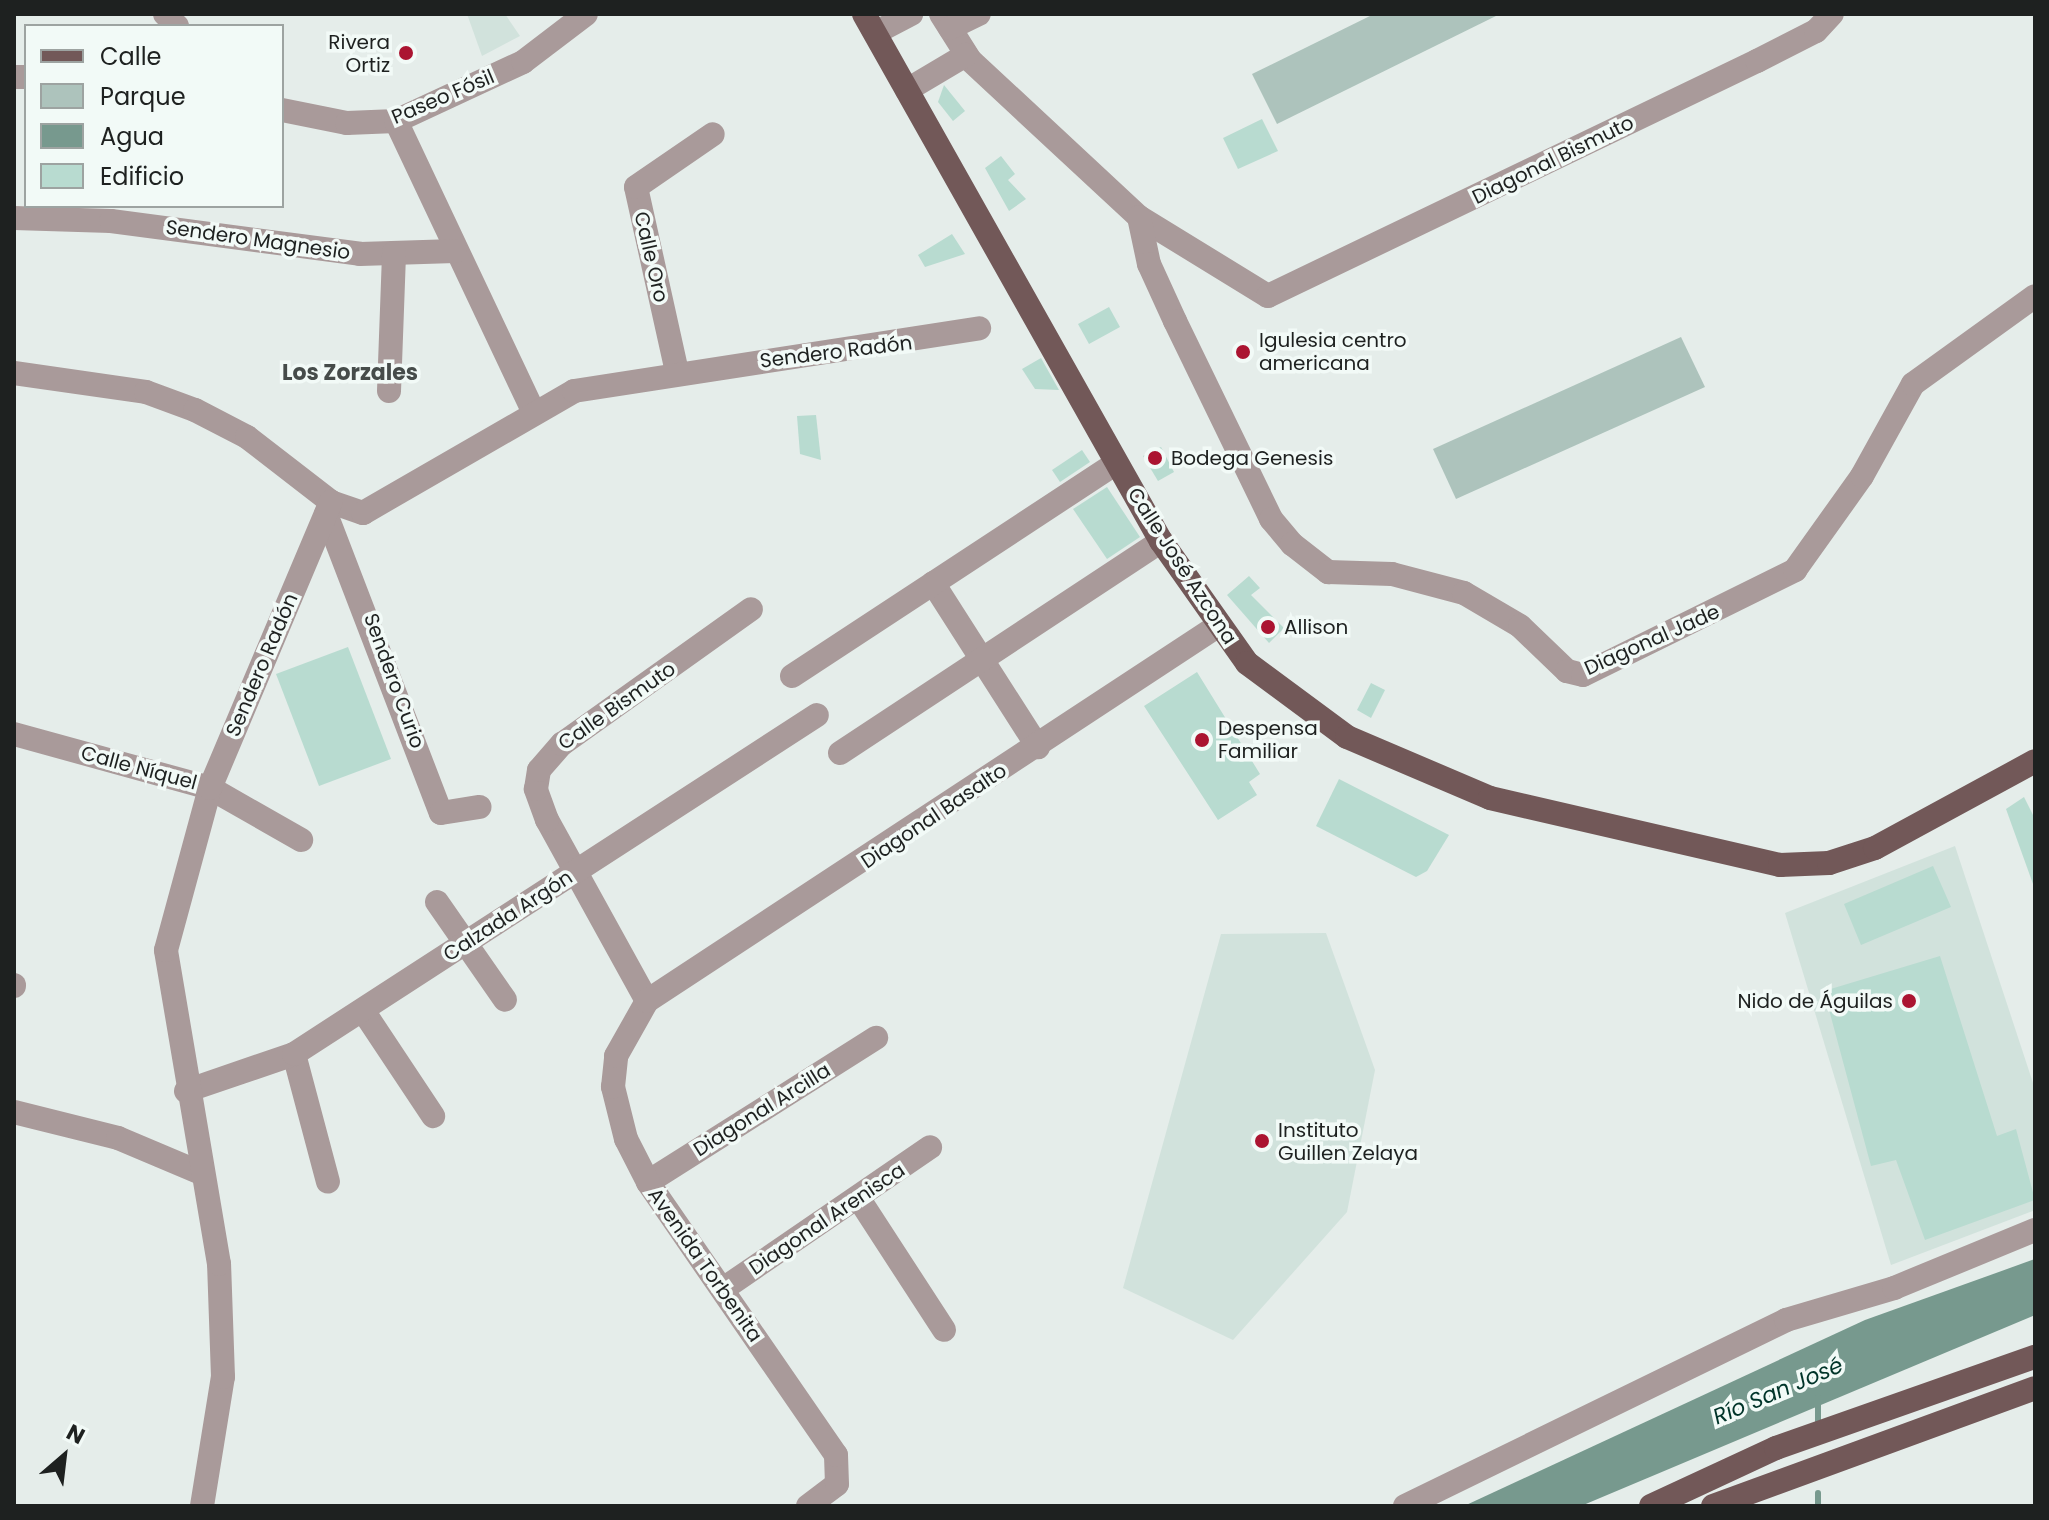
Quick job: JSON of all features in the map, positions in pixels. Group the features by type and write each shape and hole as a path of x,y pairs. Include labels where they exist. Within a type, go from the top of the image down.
{"main road":[{"name":"Calle José Azcona","path":"870,23 1161,541 1247,663 1347,737 1405,767 1615,831 1780,865 1829,863 1875,848 2035,761"},
{"path":"1651,1506 1776,1448 2035,1357"},
{"path":"1713,1506 2035,1388"}],"street":[{"name":"Paseo Fósil","path":"284,110 347,123 396,121 523,62 586,14"},
{"path":"870,23 911,14"},
{"path":"979,14 946,21 966,55 1139,217"},
{"name":"Diagonal Bismuto","path":"1139,217 1268,296 1757,61 1816,31 1832,14"},
{"path":"907,90 966,55"},
{"path":"396,121 533,411"},
{"name":"Calle Oro","path":"677,372 636,187 713,134"},
{"name":"Diagonal Jade","path":"1139,217 1149,264 1175,321 1271,519 1292,544 1328,572 1392,574 1464,593 1520,626 1567,671 1583,675 1795,570 1862,476 1913,384 2035,296"},
{"name":"Sendero Magnesio","path":"14,218 111,221 394,253 455,251"},
{"path":"389,391 394,253"},
{"name":"Sendero Radón","path":"202,1506 223,1377 219,1264 186,1091 166,950 210,788 329,508 363,513 533,411 574,391 677,372 883,349 979,328"},
{"path":"14,373 146,392 195,410 247,437 329,508"},
{"path":"792,676 1116,463"},
{"name":"Sendero Curio","path":"329,508 441,813 480,807"},
{"path":"840,753 1161,541"},
{"path":"933,583 1038,747"},
{"name":"Calle Bismuto","path":"647,1001 576,872 536,789 547,757 751,609"},
{"name":"Diagonal Basalto","path":"647,1001 1038,747 1219,625"},
{"name":"Calzada Argón","path":"186,1091 294,1054 364,1012 817,715"},
{"name":"Calle Níquel","path":"14,734 210,788 301,840"},
{"path":"437,902 505,1000"},
{"name":"Avenida Torbenita","path":"647,1001 616,1056 613,1087 626,1139 648,1182 836,1455 837,1484 808,1506"},
{"path":"364,1012 433,1116"},
{"name":"Diagonal Arcilla","path":"648,1182 876,1038"},
{"path":"294,1054 328,1182"},
{"path":"14,1112 118,1138 201,1173"},
{"name":"Diagonal Arenisca","path":"723,1289 859,1199 930,1147"},
{"path":"859,1199 944,1330"},
{"path":"1405,1506 1786,1320 1894,1288 2035,1230"}],"shaded area":[{"path":"467,14 505,14 520,36 482,56"},
{"name":"Nido de Águilas","path":"1955,846 2035,1089 2035,1210 1891,1265 1785,913"},
{"name":"Instituto Guillen Zelaya","path":"1326,933 1375,1070 1347,1212 1233,1340 1123,1288 1221,934"}],"green space":[{"path":"1374,14 1500,14 1277,124 1252,74"},
{"path":"1681,337 1705,387 1456,499 1433,449"}],"water":[{"name":"Río San José","path":"2035,1259 2035,1315 1581,1506 1464,1506 1865,1320"}],"building":[{"path":"944,85 965,111 953,121 938,102"},
{"path":"1262,119 1278,151 1238,169 1223,138"},
{"path":"1001,156 1015,174 1008,180 1026,199 1009,211 985,168"},
{"path":"952,234 965,254 925,267 918,255"},
{"path":"1109,307 1120,327 1089,344 1078,324"},
{"path":"1041,358 1059,390 1035,389 1022,369"},
{"path":"816,415 821,460 800,454 797,416"},
{"path":"1161,447 1174,472 1158,481 1143,456"},
{"path":"1082,450 1090,462 1060,482 1052,470"},
{"path":"1107,487 1140,537 1107,559 1073,509"},
{"path":"1249,576 1260,588 1251,595 1284,628 1269,643 1227,595"},
{"path":"348,647 391,759 319,786 276,674"},
{"name":"Despensa Familiar","path":"1197,672 1260,774 1249,782 1257,795 1218,820 1144,706"},
{"path":"1371,683 1385,690 1371,718 1357,710"},
{"path":"1339,779 1449,835 1427,871 1416,877 1316,826"},
{"path":"2024,797 2035,819 2033,884 2006,809"},
{"path":"1933,866 1951,907 1861,945 1844,904"},
{"path":"1940,956 1997,1136 2016,1129 2035,1200 1925,1240 1896,1160 1871,1166 1824,991"}],"waterway":[{"name":"Río San José","path":"1818,1398 1818,1422"},
{"path":"1818,1493 1818,1506"}],"place":[{"name":"Rivera Ortiz","path":"406,53"},
{"name":"Igulesia centro americana","path":"1243,352"},
{"name":"Bodega Genesis","path":"1155,458"},
{"name":"Allison","path":"1268,627"},
{"name":"Despensa Familiar","path":"1202,740"},
{"name":"Nido de Águilas","path":"1909,1001"},
{"name":"Instituto Guillen Zelaya","path":"1262,1141"}],"district":[{"name":"Los Zorzales","path":"350,373"}]}
